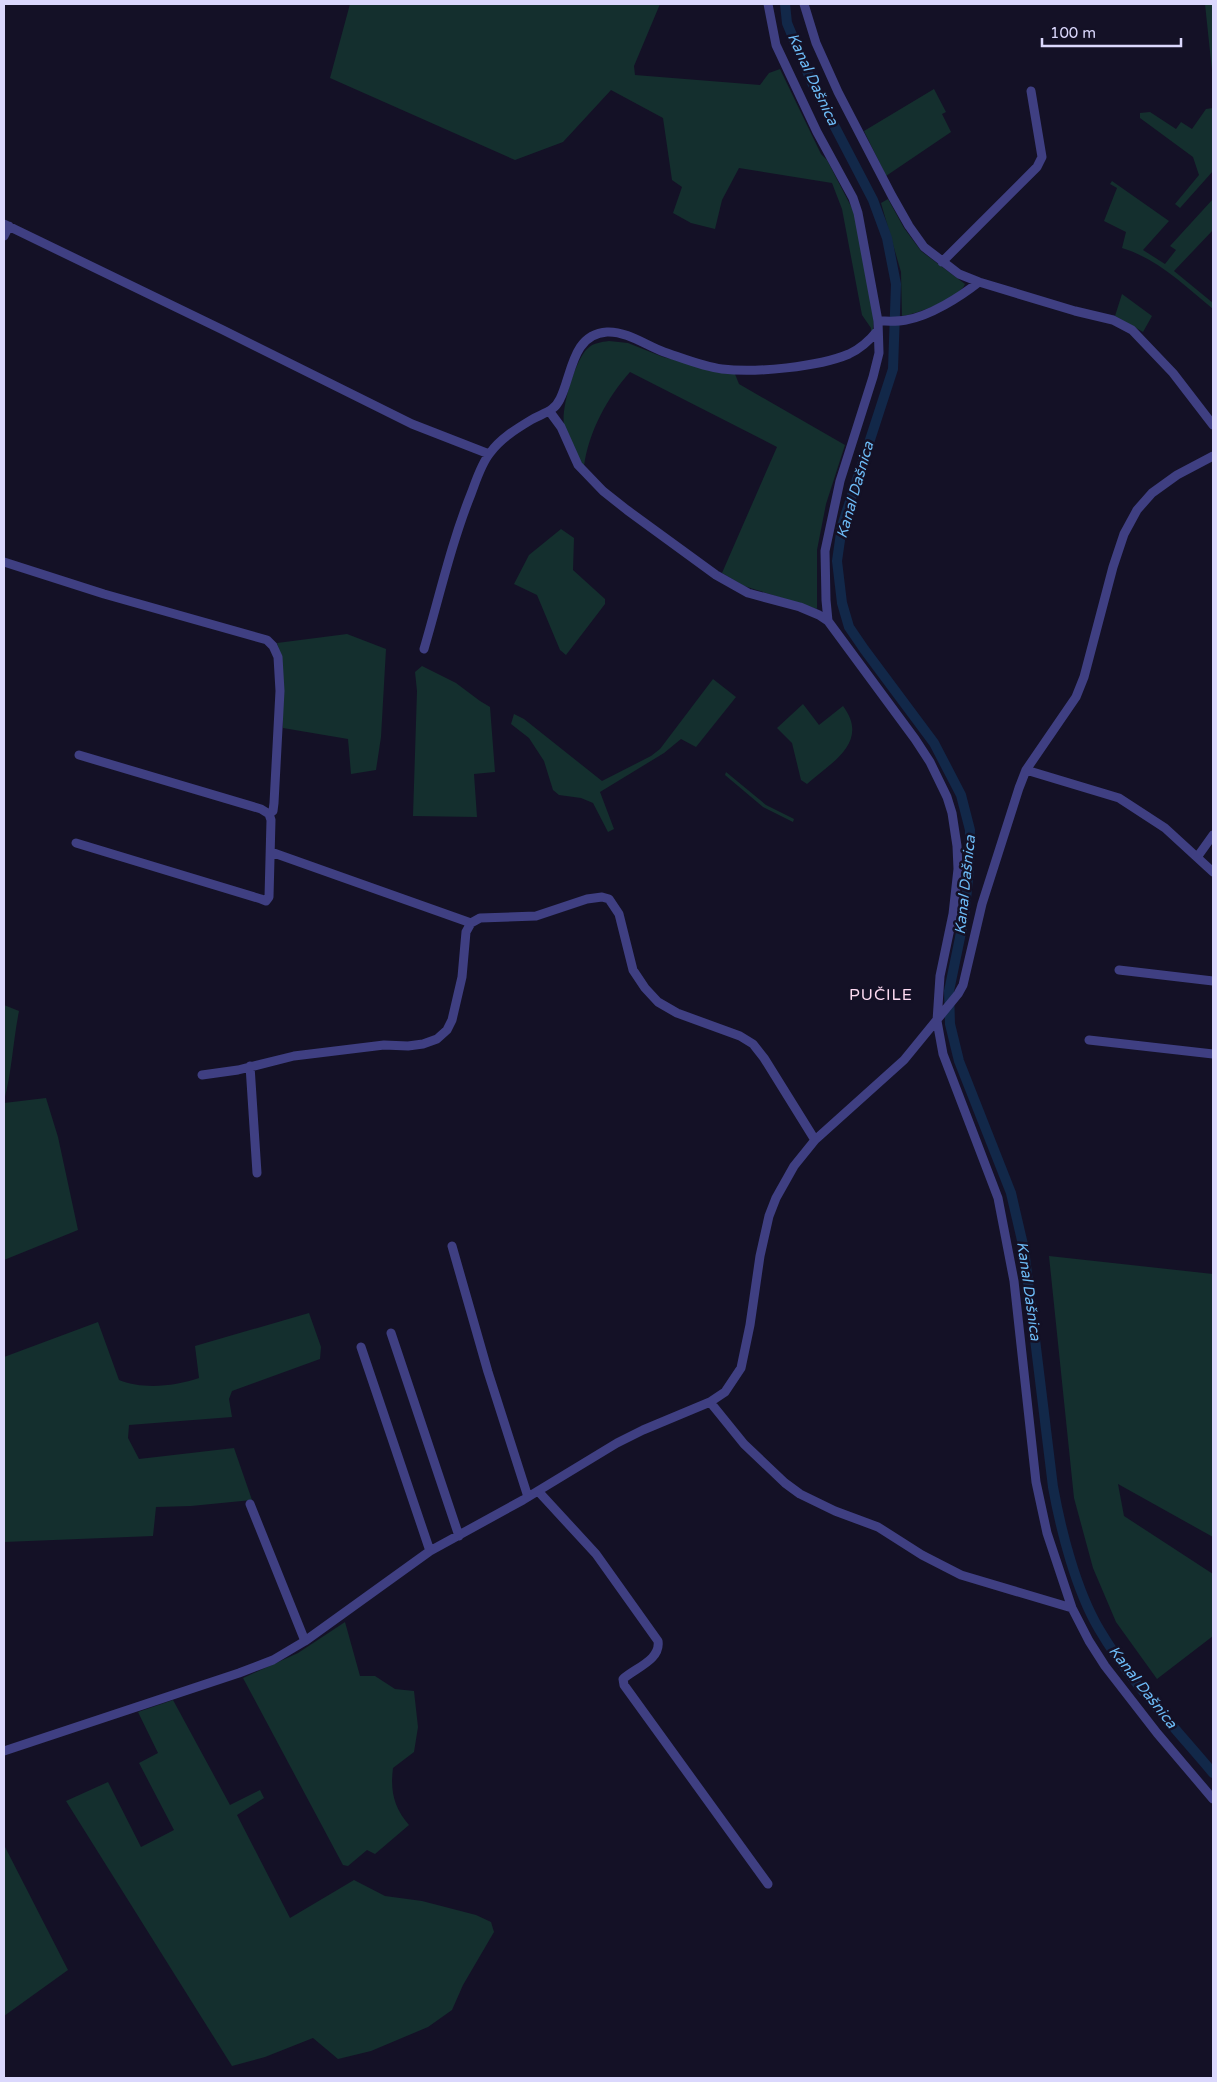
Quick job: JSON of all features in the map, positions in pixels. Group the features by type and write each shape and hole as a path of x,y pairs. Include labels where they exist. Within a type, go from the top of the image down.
{"street":[{"path":"768,4 776,45 817,132 853,198 858,213 880,324 879,353 874,377 840,480 824,551 828,621"},
{"path":"804,4 806,16 816,43 834,84 892,196 909,226 924,246 959,274 979,282 1075,311 1113,320 1132,330 1173,373 1213,424"},
{"path":"942,262 1036,167 1042,157 1031,91"},
{"path":"4,236 6,225 412,424 489,454"},
{"path":"424,650 460,521 489,454 513,432 532,419 550,412 560,399 574,358 582,345 594,336 607,332 721,369 756,369 808,365 842,356 868,343 880,324 906,320 956,298 979,282"},
{"path":"550,412 561,427 578,465 603,491 627,510 716,575 748,593 819,614 828,621 915,738 930,762 947,796 952,813 957,846 958,869 953,914 940,976 939,1018 943,1054 998,1198 1014,1281 1036,1482 1047,1533 1072,1608 1105,1666 1157,1733 1213,1799"},
{"path":"4,1751 239,1673 272,1660 305,1641 430,1551 643,1430 710,1402 725,1392 742,1368 760,1256 769,1216 776,1198 794,1166 815,1140 904,1060 958,994 990,877 1026,770 1076,696 1084,677 1113,567 1124,534 1137,510 1152,493 1177,474 1213,456"},
{"path":"4,562 104,594 267,640 274,646 278,657 280,691 274,803 273,811 269,814"},
{"path":"79,755 269,814"},
{"path":"1026,770 1118,798 1165,828 1198,856 1213,872"},
{"path":"76,842 266,901 269,897 269,814"},
{"path":"1198,856 1213,836"},
{"path":"270,852 471,923"},
{"path":"202,1075 238,1070 294,1056 335,1049 384,1045 408,1046 423,1044 437,1038 447,1030 452,1020 462,977 466,932 471,923 480,918 536,916 587,899 602,897 609,899 619,914 633,970 645,988 658,1002 676,1013 740,1036 753,1044 764,1058 815,1140"},
{"path":"1119,970 1213,981"},
{"path":"1088,1040 1213,1054"},
{"path":"250,1066 256,1173"},
{"path":"452,1246 488,1372 528,1497"},
{"path":"391,1333 459,1536"},
{"path":"361,1348 430,1551"},
{"path":"710,1402 744,1444 785,1483 800,1494 835,1511 878,1527 922,1555 961,1574 1072,1608"},
{"path":"538,1491 596,1554 658,1641 659,1648 656,1655 623,1679 624,1685 768,1884"},
{"path":"250,1504 305,1641"}],"green space":[{"path":"350,4 660,4 634,66 635,75 760,85 769,73 780,69 821,154 827,160 855,214 874,320 873,330 871,332 871,328 862,315 842,209 832,183 739,168 722,200 715,229 691,223 673,213 682,187 672,180 663,118 611,90 563,142 515,160 330,78"},
{"path":"1205,4 1213,4 1213,80"},
{"path":"934,89 946,112 942,114 951,132 886,176 864,131"},
{"path":"1213,108 1213,171 1180,208 1175,204 1199,175 1193,157 1140,118 1140,113 1150,112 1176,129 1181,122 1192,129 1206,109"},
{"path":"1112,181 1169,221 1143,250 1165,264 1176,250 1170,246 1213,199 1213,230 1174,271 1213,303 1213,309 1159,266 1122,248 1126,232 1104,221 1117,188 1110,184"},
{"path":"888,199 904,228 921,251 965,284 955,295 947,300 927,309 902,316 901,272 881,203"},
{"path":"1122,294 1152,316 1143,332 1115,316"},
{"path":"609,341 628,343 663,357 735,374 739,384 845,445 826,504 817,550 817,609 744,586 722,573 777,447 630,372 600,416 590,440 584,466 572,447 565,430 564,417 567,397 582,355 594,344"},
{"path":"561,529 574,538 573,570 605,599 605,604 566,655 560,650 537,595 514,584 529,555"},
{"path":"347,634 386,649 381,737 376,770 351,774 348,739 283,728 281,656 277,643"},
{"path":"422,666 456,683 490,707 495,772 474,774 477,817 413,816 417,691 415,672"},
{"path":"713,679 736,697 696,747 681,739 664,753 600,792 614,829 608,832 593,803 581,798 559,795 553,790 544,761 529,738 511,724 514,714 524,719 602,781 651,756 660,749"},
{"path":"803,704 819,725 843,706 850,719 852,730 850,741 845,750 807,784 801,780 792,743 777,728"},
{"path":"726,772 766,805 794,819 793,822 763,807 725,775"},
{"path":"4,1005 19,1011 4,1101"},
{"path":"46,1098 58,1137 78,1230 4,1260 4,1103"},
{"path":"1049,1256 1213,1274 1213,1537 1118,1484 1124,1516 1213,1574 1213,1636 1157,1679 1116,1622 1093,1568 1074,1498"},
{"path":"309,1313 321,1347 320,1359 232,1391 229,1399 232,1417 129,1425 128,1438 139,1459 234,1448 252,1500 191,1506 156,1507 153,1536 4,1542 4,1357 98,1322 119,1380 149,1386 170,1385 199,1378 195,1346"},
{"path":"345,1622 360,1676 375,1676 395,1689 414,1691 418,1727 414,1752 393,1768 392,1776 394,1799 409,1825 375,1854 367,1850 348,1866 343,1865 243,1678 298,1653"},
{"path":"173,1700 230,1805 260,1790 264,1798 237,1815 290,1918 354,1880 385,1896 422,1901 476,1915 491,1922 494,1932 463,1985 452,2010 428,2027 371,2051 338,2059 313,2038 265,2057 232,2066 66,1801 108,1782 141,1847 174,1830 139,1763 158,1753 138,1712"},
{"path":"4,1845 68,1970 4,2016"}],"waterway":[{"name":"Kanal Dašnica","path":"785,4 787,23 812,83 873,200 887,238 896,284 893,369 842,526 837,561 842,603 849,627 934,743 961,795 970,830 969,870 964,918 949,991 950,1024 959,1061 1011,1193 1024,1249 1053,1487 1060,1522 1076,1579 1099,1629 1138,1685 1213,1773"}],"district":[{"name":"PUČILE","path":"881,994"}]}
